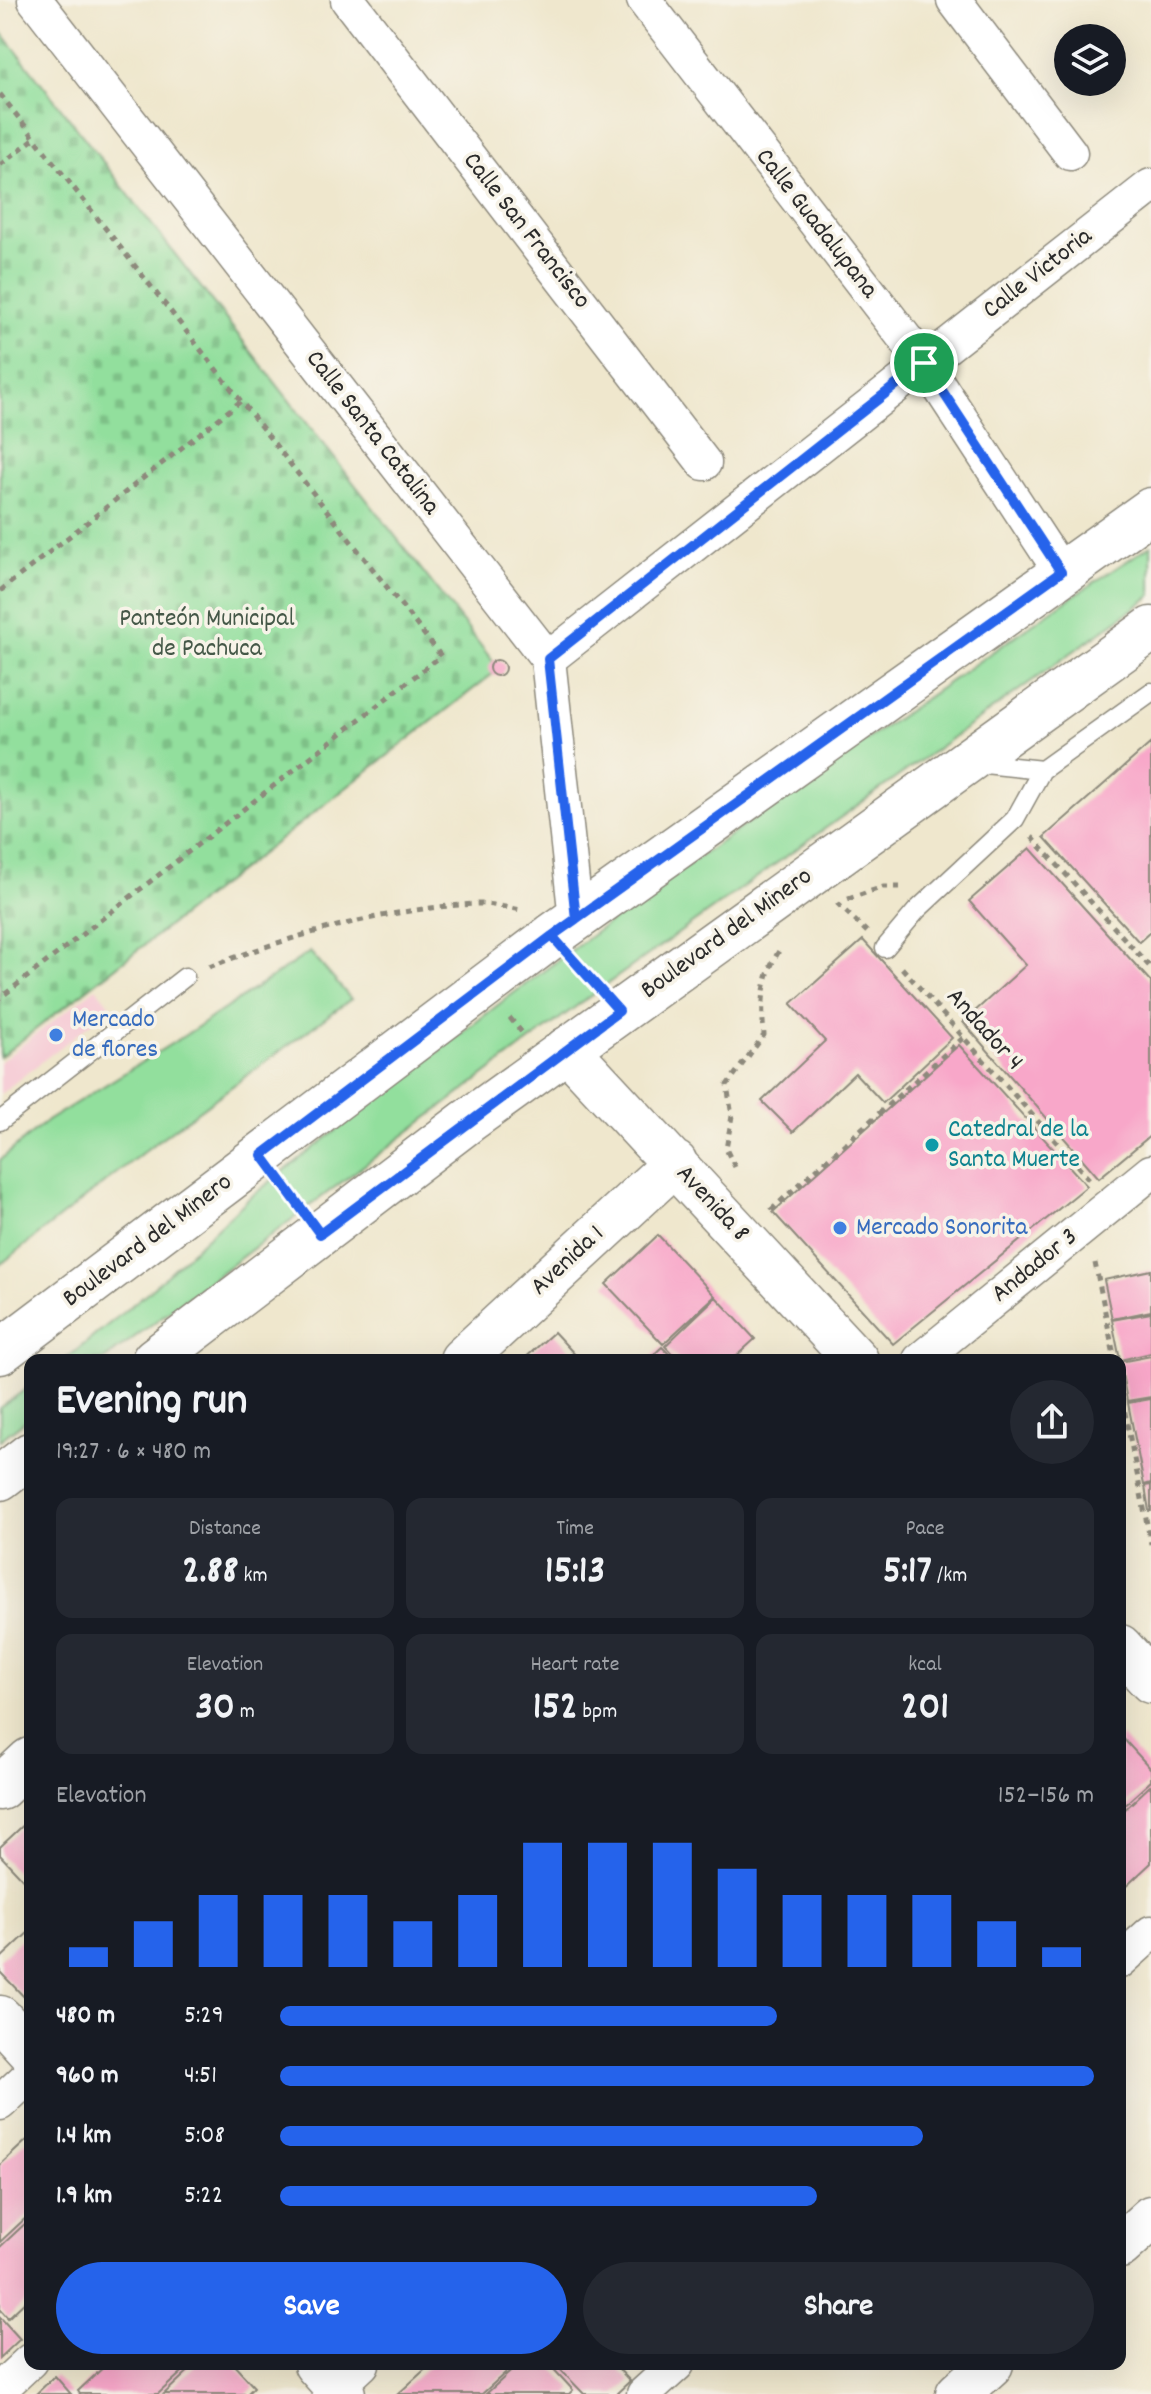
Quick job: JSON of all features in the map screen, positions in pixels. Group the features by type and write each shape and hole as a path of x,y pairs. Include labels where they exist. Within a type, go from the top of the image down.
{"main road":[{"name":"Boulevard del Minero","path":"0,1352 564,928 1151,510"},
{"name":"Boulevard del Minero","path":"162,1354 557,1056 1151,629"},
{"name":"Avenida 8","path":"557,1056 675,1163 839,1354"},
{"name":"Avenida 1","path":"468,1354 675,1163"},
{"path":"0,1478 24,1460"},
{"path":"0,1788 24,1766"},
{"path":"0,2018 24,2044"},
{"path":"1126,2241 1151,2218"},
{"path":"958,2394 984,2370"}],"street":[{"name":"Calle Santa Catalina","path":"35,0 548,659"},
{"name":"Calle San Francisco","path":"348,0 704,463"},
{"name":"Calle Guadalupana","path":"644,0 924,363 1061,572"},
{"path":"954,0 1070,153"},
{"name":"Calle Victoria","path":"548,659 1151,186"},
{"path":"548,659 564,928"},
{"name":"Andador 3","path":"927,1354 1151,1172"},
{"path":"1126,1956 1151,1933"},
{"path":"0,2103 24,2081"},
{"path":"0,2389 24,2367"},
{"path":"644,2394 670,2370"}],"lane":[{"path":"885,948 917,910 1015,819 1042,770 1151,692"},
{"path":"964,762 1042,770"},
{"path":"0,1121 185,977"}],"path":[{"path":"0,94 441,656 0,998"},
{"path":"0,165 35,138"},
{"path":"0,591 241,401"},
{"path":"1015,819 1151,968"},
{"path":"825,909 883,887 941,887"},
{"name":"Andador 4","path":"836,903 885,948 1097,1188"},
{"path":"185,977 258,948 396,913 481,904 564,928 619,1011"},
{"path":"741,1178 726,1149 732,1116 727,1085 764,1035 761,1001 771,962 786,940"},
{"path":"485,987 557,1056"},
{"path":"769,1212 964,1037"},
{"path":"262,1155 320,1234"},
{"path":"1087,1224 1114,1354"},
{"path":"1126,1418 1151,1544"}],"shaded area":[{"name":"Mercado de flores","path":"96,988 112,1007 0,1094 0,1062"}],"green space":[{"name":"Panteón Municipal de Pachuca","path":"0,30 499,669 0,1057"},
{"path":"1151,545 1151,596 582,1002 112,1354 72,1354 149,1291 248,1199 503,1001 669,878 1058,606"},
{"path":"310,952 351,999 156,1142 0,1265 0,1160 47,1121 187,1034"},
{"path":"24,1390 24,1422 0,1440 0,1408"}],"building":[{"path":"497,660 505,668 497,676 489,668"},
{"path":"1151,743 1151,931 1139,942 1044,837"},
{"path":"1030,848 1151,982 1151,1135 1099,1178 963,1022 1026,965 969,901"},
{"path":"863,940 952,1038 883,1103 855,1073 793,1132 762,1101 825,1041 791,1004"},
{"path":"959,1045 1087,1186 893,1344 773,1212"},
{"path":"658,1235 715,1296 663,1344 606,1284"},
{"path":"1151,1270 1151,1311 1112,1319 1104,1280"},
{"path":"716,1297 755,1339 739,1354 672,1354 665,1346"},
{"path":"1151,1313 1151,1353 1126,1359 1126,1354 1119,1354 1112,1320"},
{"path":"554,1332 574,1354 530,1354"},
{"path":"662,1347 669,1354 654,1354"},
{"path":"1151,1356 1151,1397 1127,1401 1126,1361"},
{"path":"1151,1399 1151,1483 1144,1485 1128,1403"},
{"path":"1151,1485 1151,1511 1149,1511 1145,1486"},
{"path":"1126,1742 1151,1769 1151,1781 1126,1804"},
{"path":"1151,1785 1151,1863 1126,1886 1126,1808"},
{"path":"24,1825 24,1881 0,1855 0,1847"},
{"path":"24,1937 24,1997 0,1972 0,1959"},
{"path":"24,2143 24,2220 0,2242 0,2165"},
{"path":"24,2225 24,2303 8,2318 0,2309 0,2247"},
{"path":"0,2317 20,2339 0,2358"},
{"path":"101,2370 184,2370 158,2394 80,2394 78,2391"},
{"path":"190,2370 238,2370 254,2387 247,2394 164,2394"},
{"path":"424,2370 508,2370 482,2394 398,2394"},
{"path":"512,2370 555,2370 573,2390 569,2394 486,2394"},
{"path":"561,2370 620,2370 630,2381 616,2394 584,2394"},
{"path":"55,2376 71,2394 36,2394"}],"place":[{"name":"Mercado de flores","path":"56,1035"},
{"name":"Catedral de la Santa Muerte","path":"932,1145"},
{"name":"Mercado Sonorita","path":"840,1228"}],"route":[{"path":"924,363 548,659 576,919 552,936 262,1155 320,1234 619,1011 552,936 650,866 1061,572 924,363"}]}
